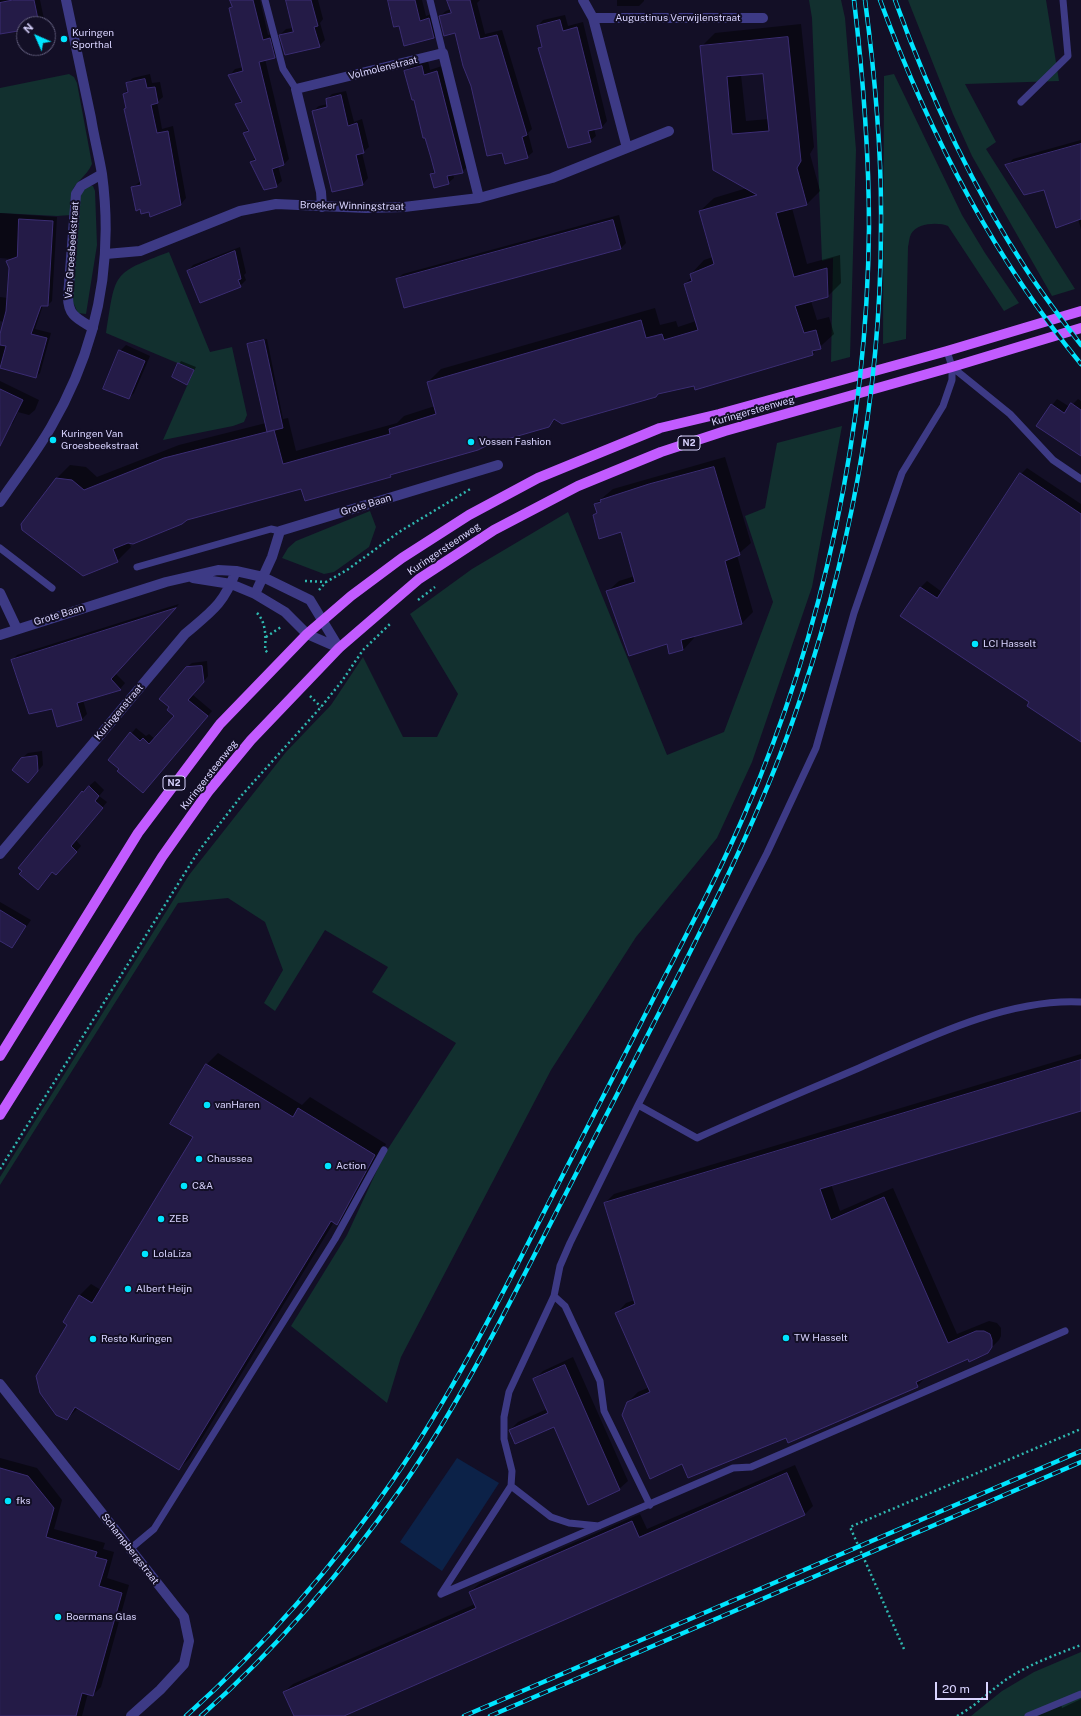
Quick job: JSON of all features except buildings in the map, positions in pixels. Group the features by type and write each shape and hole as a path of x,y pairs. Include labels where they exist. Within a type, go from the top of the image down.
{"main road":[{"name":"Kuringersteenweg","path":"0,1056 138,833 220,724 306,634 351,596 402,558 469,515 538,478 660,428 719,414 947,351 1081,311"},
{"name":"Kuringersteenweg","path":"0,1115 162,857 208,792 251,740 339,648 419,579 494,530 578,486 661,452 725,431 952,367 1081,328"}],"street":[{"path":"0,502 51,427 76,376 93,328 100,302 106,254 102,174 66,0"},
{"path":"583,0 593,18 627,148"},
{"name":"Augustinus Verwijlenstraat","path":"593,18 763,18"},
{"path":"443,53 479,198"},
{"name":"Volmolenstraat","path":"296,89 443,53"},
{"path":"296,89 321,192 322,207"},
{"name":"Broeker Winningstraat","path":"106,254 140,251 240,211 276,204 322,207 404,207 479,198 552,178 669,131"},
{"name":"Van Groesbeekstraat","path":"93,328 76,318 68,307 68,297 76,194 81,186 102,174"},
{"name":"Grote Baan","path":"280,531 498,465"},
{"path":"255,594 272,557 280,531"},
{"name":"Grote Baan","path":"0,635 166,582 218,570 236,571 263,577 310,600 339,648"},
{"name":"Kuringenstraat","path":"0,854 185,634 219,606 236,571"},
{"name":"Grote Baan","path":"188,577 231,584 255,594 285,612 306,634 339,648"},
{"path":"0,593 17,629"},
{"name":"Schampbergstraat","path":"0,1384 184,1617 189,1641 184,1664 160,1690 131,1716"}],"lane":[{"path":"265,0 282,69 296,89"},
{"path":"430,0 443,53"},
{"path":"1021,102 1068,56 1063,0"},
{"path":"947,351 952,367 952,380 943,406 902,474 854,613 816,748 767,853 638,1105 570,1243 560,1266 554,1296 509,1392 504,1417 504,1440 512,1471 511,1486 441,1594 733,1468 751,1467 1065,1330"},
{"path":"952,367 1010,414 1053,460 1081,479"},
{"path":"137,567 271,529 280,531"},
{"path":"0,548 52,588"},
{"path":"638,1105 697,1138 930,1037 989,1016 1034,1003 1081,1002"},
{"path":"130,1549 154,1529 335,1239 384,1150"},
{"path":"554,1296 565,1306 600,1381 604,1411 650,1505"},
{"path":"511,1486 551,1517 569,1523 600,1526"},
{"path":"1028,1716 1081,1694"}],"path":[{"path":"415,603 440,583"},
{"path":"0,1169 198,852 242,795 321,707 363,650 391,623"},
{"path":"904,1649 850,1527 1081,1428"},
{"path":"957,1716 970,1709 1004,1681 1029,1667 1081,1645"}],"green space":[{"path":"809,0 841,0 845,18 856,150 850,357 831,362 833,258 822,261 812,18"},
{"path":"908,0 1046,0 1059,81 965,84 996,142 986,149 1075,289 1052,296 972,156 953,114"},
{"path":"69,74 74,77 77,83 92,164 73,189 71,198 71,215 57,216 0,213 0,88"},
{"path":"894,74 962,215 985,253 1019,303 1004,311 948,226 928,224 914,230 909,239 906,339 883,344 884,76"},
{"path":"89,186 93,186 95,191 97,245 86,314 78,313 72,300 80,197 83,190"},
{"path":"169,252 210,352 232,347 247,415 244,422 233,426 163,440 194,370 106,333 115,286 120,278 126,271 136,265"},
{"path":"842,426 812,587 752,762 717,838 636,937 551,1070 401,1357 387,1403 291,1326 347,1235 384,1155 456,1043 372,992 388,967 325,930 275,1011 264,1003 283,970 265,922 228,898 178,903 0,1185 0,1177 189,875 286,752 331,705 363,657 403,737 437,737 458,694 410,614 472,569 568,512 667,755 724,732 773,602 745,516 765,508 777,443"},
{"path":"370,511 376,527 369,547 334,572 324,574 282,558 288,548 296,541"},
{"path":"1081,1652 1081,1716 971,1716 1002,1691 1034,1672"}],"water":[{"path":"457,1458 499,1483 442,1571 400,1542"}],"railway":[{"path":"186,1716 243,1662 297,1604 322,1574 347,1543 393,1480 442,1403 465,1364 507,1284 706,895 745,813 773,744 797,673 818,600 836,527 850,453 860,378 866,303 869,200 865,114 854,0"},
{"path":"201,1716 256,1664 308,1608 380,1518 427,1450 473,1372 516,1291 690,952 722,888 780,757 812,664 830,603 858,480 868,417 875,354 879,291 881,200 875,86 865,0"},
{"path":"880,0 919,97 965,191 1019,280 1049,323 1081,364"},
{"path":"895,0 922,70 969,172 987,205 1032,279 1081,345"},
{"path":"464,1716 1081,1451"},
{"path":"490,1716 1081,1462"}],"place":[{"name":"Kuringen Sporthal","path":"64,39"},
{"name":"Kuringen Van Groesbeekstraat","path":"53,440"},
{"name":"Vossen Fashion","path":"471,442"},
{"name":"LCI Hasselt","path":"975,644"},
{"name":"vanHaren","path":"207,1105"},
{"name":"Chaussea","path":"199,1159"},
{"name":"Action","path":"328,1166"},
{"name":"C&A","path":"184,1186"},
{"name":"ZEB","path":"161,1219"},
{"name":"LolaLiza","path":"145,1254"},
{"name":"Albert Heijn","path":"128,1289"},
{"name":"TW Hasselt","path":"786,1338"},
{"name":"Resto Kuringen","path":"93,1339"},
{"name":"fks","path":"8,1501"},
{"name":"Boermans Glas","path":"58,1617"}]}
